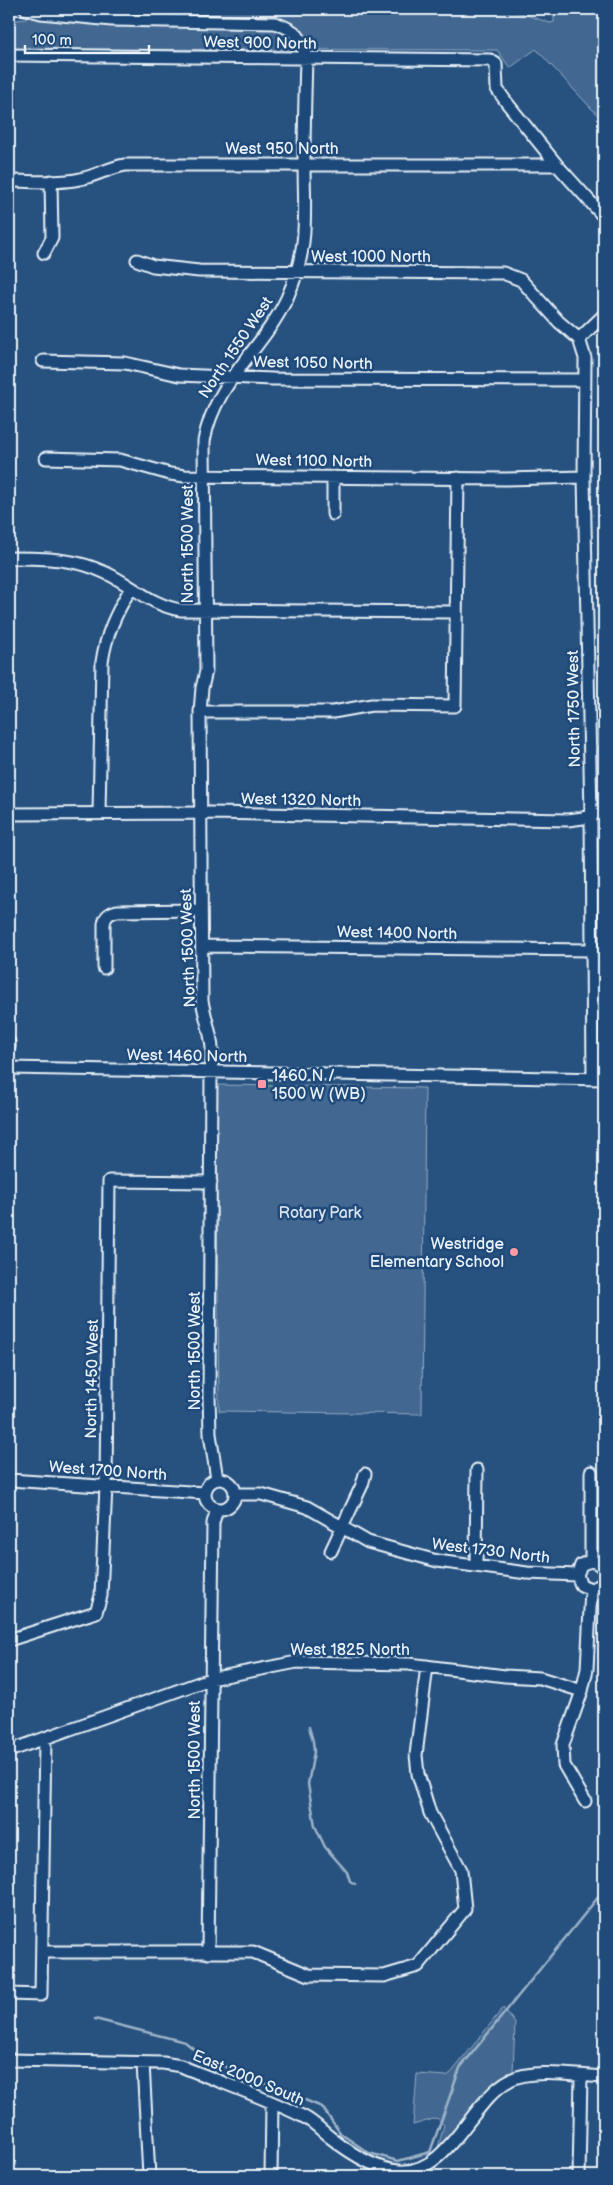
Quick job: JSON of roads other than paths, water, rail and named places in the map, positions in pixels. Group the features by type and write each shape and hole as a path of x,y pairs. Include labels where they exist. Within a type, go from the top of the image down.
{"street":[{"path":"26,9 41,13 112,20 275,24 292,29 302,40 306,58"},
{"name":"West 900 North","path":"9,55 490,60 496,64 497,89 557,165"},
{"name":"North 1550 West","path":"203,476 206,428 218,398 232,376 272,326 297,272 302,255 306,226 304,164 306,58"},
{"name":"West 950 North","path":"9,181 69,182 83,179 112,167 125,165 557,165"},
{"path":"557,165 604,217"},
{"path":"44,253 52,238 52,181"},
{"name":"West 1000 North","path":"137,260 154,266 190,270 503,273 521,280 559,322 580,339"},
{"path":"580,339 604,315"},
{"name":"North 1750 West","path":"580,339 585,358 584,477 592,815 592,950 599,1078"},
{"name":"West 1050 North","path":"43,361 125,363 179,375 232,376 273,380 584,380"},
{"name":"West 1100 North","path":"46,458 120,460 170,474 203,476 584,477"},
{"name":"North 1500 West","path":"203,476 206,671 200,712 202,1001 212,1038 209,1396 210,1434 216,1479"},
{"path":"333,477 333,514"},
{"path":"200,712 333,712 372,705 455,706 458,478"},
{"path":"9,558 53,558 78,562 108,573 169,609 456,612"},
{"path":"100,813 102,662 111,624 131,588"},
{"name":"West 1320 North","path":"9,814 201,813 558,820 583,818 604,810"},
{"path":"104,968 104,919 109,914 118,911 202,910"},
{"name":"West 1400 North","path":"202,946 592,950"},
{"path":"9,1042 9,1047"},
{"name":"West 1460 North","path":"9,1068 599,1078"},
{"name":"North 1450 West","path":"9,1640 96,1612 102,1596 106,1486 110,1181 211,1182"},
{"path":"476,1566 477,1470"},
{"path":"591,1472 592,1561"},
{"path":"331,1551 362,1485 365,1474"},
{"path":"216,1479 227,1481 234,1489 235,1494 231,1504 222,1509 217,1509 208,1503 204,1494 208,1484 216,1479"},
{"name":"West 1700 North","path":"9,1480 204,1494"},
{"name":"West 1730 North","path":"235,1494 261,1494 307,1507 368,1542 436,1562 528,1573 577,1575"},
{"name":"North 1500 West","path":"208,1953 213,1524 217,1509"},
{"path":"604,1570 597,1562 592,1561 582,1565 577,1575 581,1585 591,1589 601,1585 604,1580"},
{"path":"584,1802 564,1765 563,1745 582,1691 587,1670 591,1589"},
{"name":"West 1825 North","path":"9,1751 210,1679 297,1662 409,1664 505,1676 540,1678 582,1691"},
{"path":"42,1952 253,1952 309,1975 384,1976 418,1966 465,1909 461,1870 430,1813 418,1774 416,1755 427,1666"},
{"path":"9,1994 41,1995 45,1739"},
{"name":"East 2000 South","path":"9,2060 163,2063 181,2066 306,2118 335,2141 370,2163 387,2169 406,2171 425,2165 439,2155 494,2093 511,2079 526,2075 604,2077"},
{"path":"144,2063 149,2176"},
{"path":"579,2176 581,2076"},
{"path":"271,2176 272,2103"}],"waterway":[{"path":"309,1727 314,1752 308,1784 315,1826 325,1847 347,1872 350,1881 355,1884"},
{"path":"95,2019 185,2042 203,2056 322,2107 341,2134 369,2153 398,2161 430,2152 460,2068 604,1890"}],"place":[{"name":"1460 N / 1500 W (WB)","path":"262,1084"},
{"name":"Westridge Elementary School","path":"514,1252"}],"park label":[{"name":"Rotary Park","path":"320,1212"}]}
